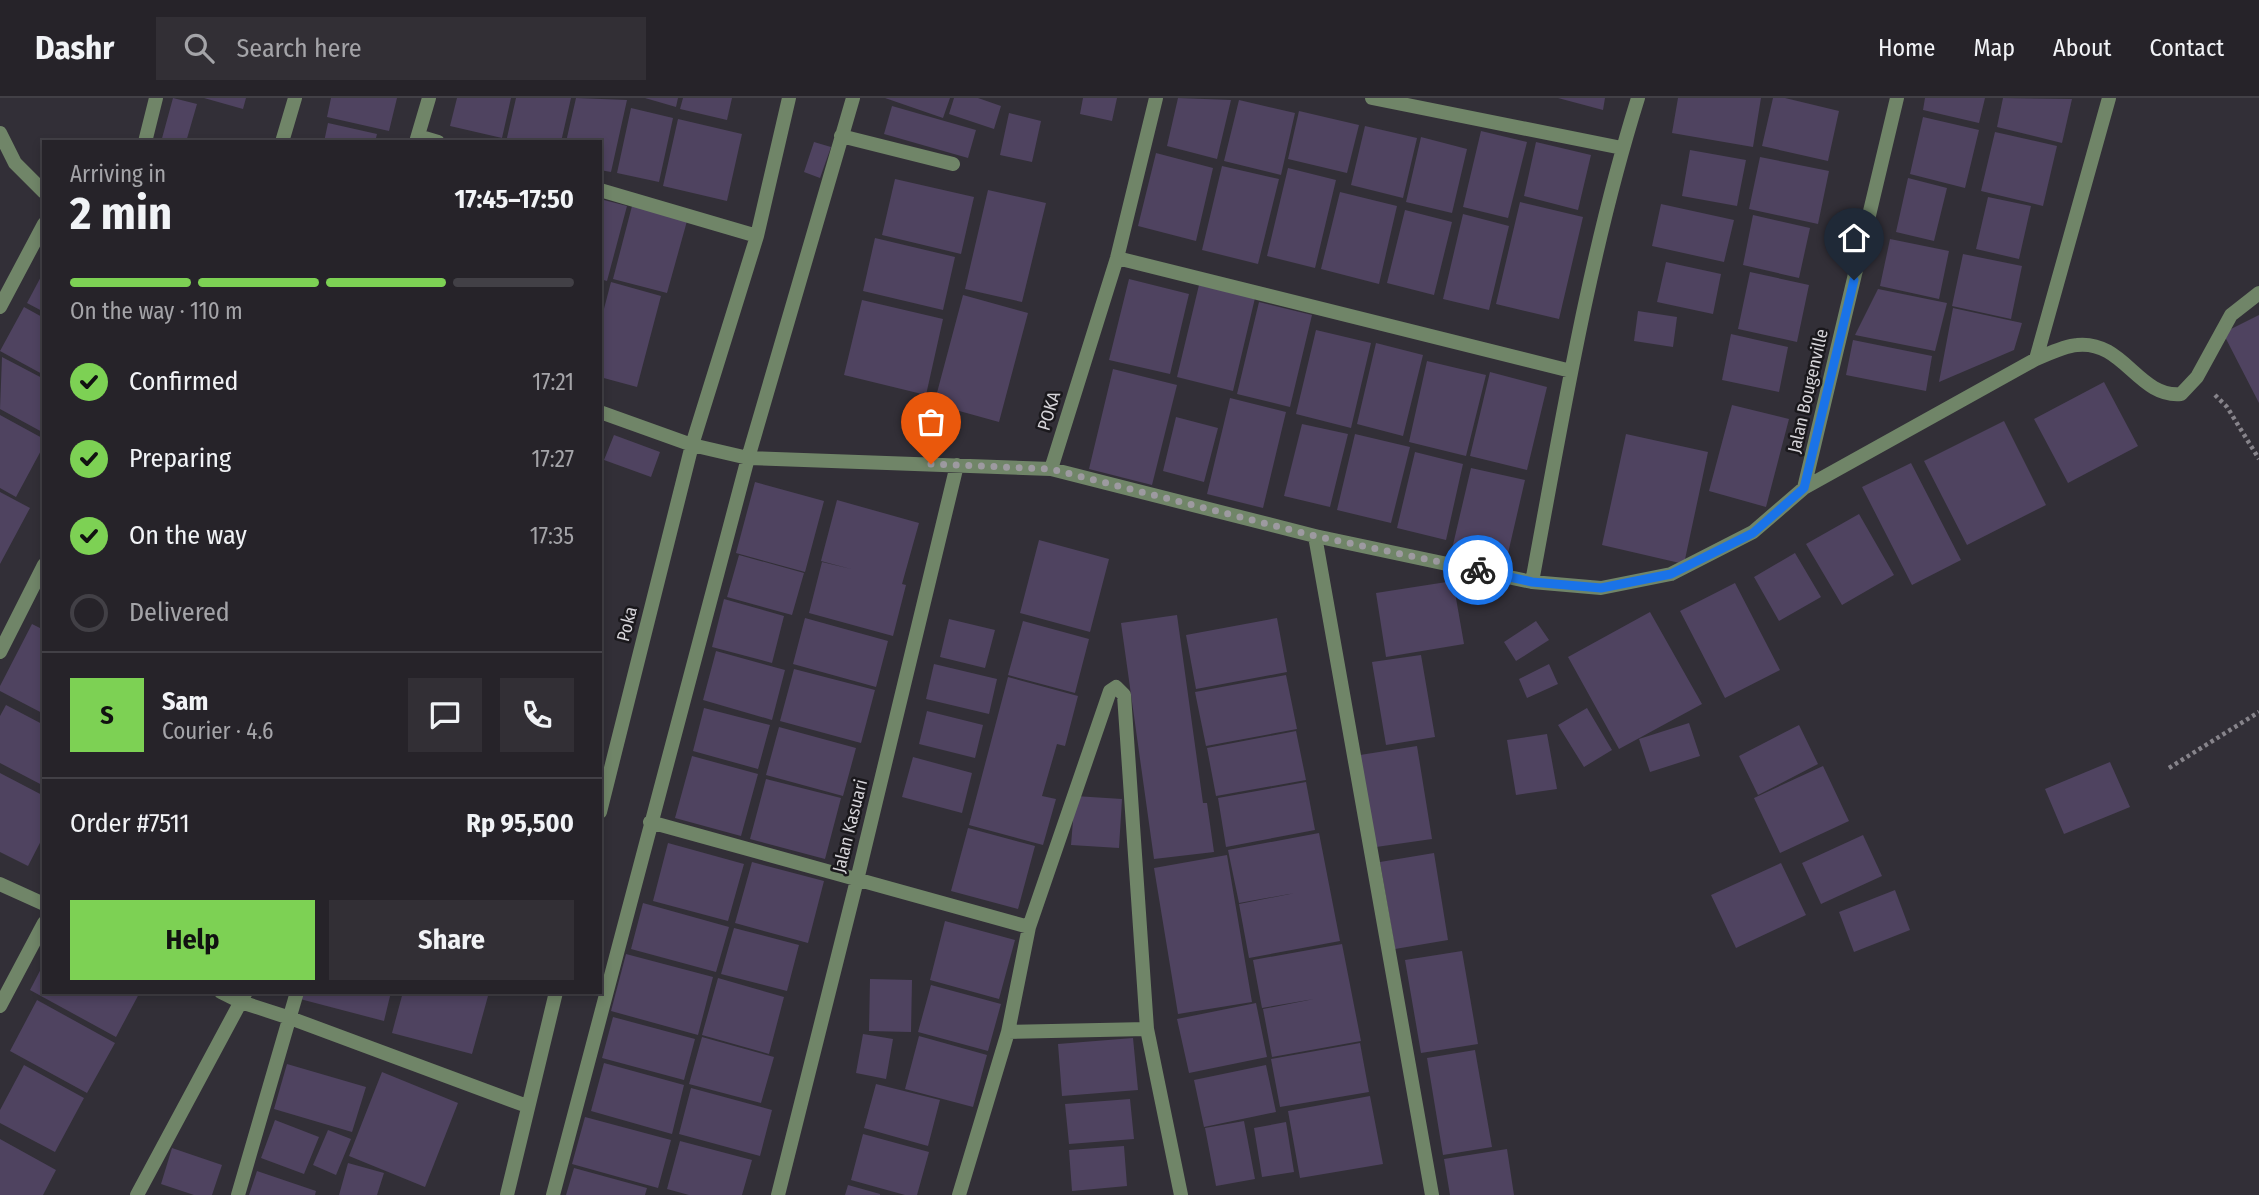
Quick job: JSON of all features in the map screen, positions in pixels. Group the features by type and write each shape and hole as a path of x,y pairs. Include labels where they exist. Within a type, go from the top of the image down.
{"street":[{"path":"146,140 156,98"},
{"path":"283,140 295,98"},
{"path":"417,139 429,98"},
{"name":"Poka","path":"602,804 692,445 757,236 789,98"},
{"path":"553,1195 748,458 853,98"},
{"name":"POKA","path":"1051,469 1117,258 1156,98"},
{"path":"1372,98 1622,148"},
{"path":"1532,582 1571,371 1622,148 1638,98"},
{"name":"Jalan Bougenville","path":"1804,488 1897,98"},
{"path":"2036,359 2109,98"},
{"path":"0,132 15,163 42,190"},
{"path":"841,136 953,164"},
{"path":"602,191 757,236"},
{"path":"0,307 42,227"},
{"path":"1117,258 1571,371"},
{"path":"602,413 692,445 748,458 1051,469 1315,536 1532,582 1601,588 1671,574 1753,533 1804,488 2036,359 2077,345 2097,347 2120,357 2148,386 2172,395 2181,394 2197,377 2231,315 2259,293"},
{"name":"Jalan Kasuari","path":"778,1195 957,465"},
{"path":"1315,536 1432,1195 1422,1195"},
{"path":"0,652 42,569"},
{"path":"960,1195 1008,1032 1029,927 1110,691 1116,687 1124,695 1147,1029 1181,1195"},
{"path":"650,821 1029,927"},
{"path":"0,884 42,903"},
{"path":"0,1006 42,927"},
{"path":"239,1195 296,994"},
{"path":"507,1195 555,994"},
{"path":"137,1195 244,997 290,1018 527,1106"},
{"path":"1008,1032 1147,1029"}],"path":[{"path":"2197,377 2227,407 2259,458"},
{"path":"2169,768 2259,712"}],"building":[{"path":"173,98 197,104 187,140 162,140"},
{"path":"204,98 246,98 243,109"},
{"path":"331,98 397,98 389,131 327,117"},
{"path":"457,98 511,98 502,138 450,126"},
{"path":"516,98 571,98 561,140 506,140"},
{"path":"576,98 627,100 611,172 602,170 602,140 566,140"},
{"path":"645,98 678,98 676,107"},
{"path":"683,98 732,98 727,120 680,109"},
{"path":"885,98 950,98 943,118"},
{"path":"954,98 978,98 1001,106 994,129 949,114"},
{"path":"1083,98 1117,98 1112,121 1080,114"},
{"path":"1178,98 1231,100 1217,159 1167,146"},
{"path":"1558,98 1605,98 1603,110"},
{"path":"1678,98 1761,98 1753,147 1672,133"},
{"path":"1773,98 1785,98 1839,111 1828,161 1762,146"},
{"path":"1925,98 1985,98 1979,123 1923,110"},
{"path":"2003,98 2072,99 2062,143 1997,127"},
{"path":"1239,100 1295,113 1281,175 1224,161"},
{"path":"892,106 976,130 968,158 884,134"},
{"path":"631,108 673,118 659,182 617,173"},
{"path":"1299,111 1359,125 1347,173 1288,159"},
{"path":"1009,113 1041,121 1032,162 1000,155"},
{"path":"1923,117 1979,130 1965,188 1910,174"},
{"path":"678,119 742,134 727,201 663,186"},
{"path":"328,123 377,134 376,140 324,140"},
{"path":"1365,126 1417,138 1403,198 1351,185"},
{"path":"1481,131 1527,142 1508,218 1463,207"},
{"path":"1995,132 2057,146 2043,206 1981,191"},
{"path":"1421,137 1467,149 1452,213 1406,202"},
{"path":"814,142 831,147 820,178 804,172"},
{"path":"1536,142 1591,155 1578,210 1524,196"},
{"path":"1690,150 1746,160 1737,206 1682,196"},
{"path":"1156,153 1213,168 1196,241 1138,226"},
{"path":"1760,157 1829,171 1818,224 1749,209"},
{"path":"1222,166 1279,179 1258,264 1202,250"},
{"path":"1288,168 1336,180 1315,268 1267,256"},
{"path":"1908,178 1947,188 1934,241 1896,232"},
{"path":"895,179 974,197 961,254 882,235"},
{"path":"988,190 1046,203 1022,302 965,289"},
{"path":"1340,192 1397,206 1379,284 1321,269"},
{"path":"1988,197 2031,206 2019,259 1976,249"},
{"path":"602,200 627,206 607,281 602,280"},
{"path":"1520,202 1583,217 1559,319 1496,304"},
{"path":"1661,204 1734,220 1724,262 1652,246"},
{"path":"632,206 687,221 667,293 613,279"},
{"path":"1405,210 1452,222 1434,295 1387,283"},
{"path":"1463,214 1509,226 1489,310 1443,299"},
{"path":"1753,215 1810,228 1799,278 1743,265"},
{"path":"875,238 955,257 943,310 863,291"},
{"path":"1890,239 1949,251 1939,299 1880,286"},
{"path":"1963,254 2022,266 2011,319 1952,306"},
{"path":"1666,262 1721,274 1713,314 1657,302"},
{"path":"1750,272 1809,285 1797,342 1738,329"},
{"path":"42,275 42,311 27,303"},
{"path":"1129,279 1189,294 1170,374 1109,360"},
{"path":"611,282 661,296 637,387 602,378 602,316"},
{"path":"1199,285 1255,298 1233,391 1177,377"},
{"path":"1878,289 1947,303 1935,351 1855,335"},
{"path":"963,295 1028,313 999,422 934,404"},
{"path":"862,300 943,319 926,395 844,375"},
{"path":"1259,302 1312,315 1290,407 1237,394"},
{"path":"24,307 42,317 42,374 0,351"},
{"path":"1953,308 2022,323 2014,350 1939,382"},
{"path":"1638,311 1677,317 1673,347 1634,341"},
{"path":"2259,315 2259,403 2223,333"},
{"path":"1316,330 1371,343 1351,428 1296,414"},
{"path":"1731,334 1788,347 1779,392 1722,380"},
{"path":"1853,340 1932,356 1926,391 1846,375"},
{"path":"1376,343 1423,355 1403,436 1357,424"},
{"path":"2,357 42,378 42,432 0,409"},
{"path":"1427,361 1486,375 1466,456 1409,442"},
{"path":"1113,369 1177,385 1152,485 1089,469"},
{"path":"1490,372 1547,387 1527,470 1470,456"},
{"path":"2104,382 2138,446 2068,483 2034,419"},
{"path":"1230,398 1286,412 1263,508 1207,494"},
{"path":"1732,405 1789,419 1766,507 1709,491"},
{"path":"0,415 42,438 42,449 16,497 0,488"},
{"path":"1176,417 1218,428 1204,482 1163,471"},
{"path":"2004,421 2046,505 1967,545 1924,461"},
{"path":"1302,424 1348,434 1330,507 1284,496"},
{"path":"1355,434 1410,447 1391,523 1337,510"},
{"path":"1626,434 1708,452 1684,564 1602,545"},
{"path":"614,435 660,452 651,477 604,460"},
{"path":"1415,452 1463,464 1446,540 1397,528"},
{"path":"1911,463 1961,560 1912,585 1862,487"},
{"path":"1471,468 1525,480 1506,562 1452,549"},
{"path":"755,482 824,501 805,572 736,553"},
{"path":"0,492 30,508 0,564"},
{"path":"837,500 919,523 902,584 906,585 893,636 809,613 822,562 851,569 821,561"},
{"path":"1859,514 1894,575 1842,605 1806,544"},
{"path":"1039,540 1109,559 1090,632 1020,613"},
{"path":"1795,553 1821,597 1779,621 1754,577"},
{"path":"739,555 804,573 792,615 727,597"},
{"path":"1453,581 1464,644 1386,657 1376,593"},
{"path":"1735,583 1780,670 1725,698 1680,611"},
{"path":"724,599 784,616 772,663 712,647"},
{"path":"1650,612 1702,704 1619,749 1568,657"},
{"path":"1177,615 1203,803 1207,803 1214,852 1154,859 1121,623"},
{"path":"805,618 888,641 876,687 793,664"},
{"path":"1277,618 1287,672 1196,689 1186,635"},
{"path":"949,619 995,630 985,668 940,657"},
{"path":"1023,621 1089,639 1075,693 1008,675"},
{"path":"1536,621 1549,640 1516,661 1504,642"},
{"path":"32,624 42,629 42,713 0,691 0,686"},
{"path":"716,651 785,670 772,720 703,700"},
{"path":"1421,655 1435,737 1386,745 1372,662"},
{"path":"934,664 997,679 989,714 926,699"},
{"path":"1549,664 1558,684 1527,698 1519,679"},
{"path":"794,669 875,690 861,743 780,721"},
{"path":"1286,675 1297,729 1206,746 1195,692"},
{"path":"1008,677 1078,696 1065,746 1057,744 1042,796 1056,799 1043,845 969,825"},
{"path":"6,705 42,724 42,785 0,763 0,716"},
{"path":"704,708 770,725 758,769 693,751"},
{"path":"1587,708 1612,750 1584,767 1558,725"},
{"path":"927,711 983,725 975,758 919,744"},
{"path":"1689,723 1700,756 1650,772 1639,739"},
{"path":"1799,725 1818,764 1758,795 1739,756"},
{"path":"779,727 856,748 843,796 766,775"},
{"path":"1296,731 1306,780 1216,796 1207,748"},
{"path":"1547,734 1557,789 1516,795 1507,740"},
{"path":"1417,746 1432,839 1376,847 1360,755"},
{"path":"692,756 758,774 741,836 675,818"},
{"path":"913,757 972,773 962,813 902,797"},
{"path":"2110,762 2130,807 2064,834 2045,789"},
{"path":"1823,766 1849,821 1780,853 1754,798"},
{"path":"0,773 42,795 42,839 28,866 0,852"},
{"path":"766,779 841,798 825,859 750,839"},
{"path":"1306,782 1315,830 1226,847 1218,798"},
{"path":"1075,796 1122,799 1119,848 1071,845"},
{"path":"968,828 1035,846 1018,909 951,891"},
{"path":"1319,833 1340,941 1249,958 1239,904 1295,893 1239,903 1228,850"},
{"path":"1863,835 1882,876 1821,904 1802,863"},
{"path":"668,843 744,864 728,921 653,901"},
{"path":"1434,853 1448,940 1395,949 1380,862"},
{"path":"1227,855 1252,1002 1178,1014 1154,868"},
{"path":"752,862 824,881 808,943 735,923"},
{"path":"1781,863 1806,915 1736,948 1711,895"},
{"path":"1895,890 1910,930 1854,952 1839,912"},
{"path":"643,903 729,927 716,972 631,949"},
{"path":"945,921 1015,940 999,999 930,980"},
{"path":"734,928 799,945 787,991 721,974"},
{"path":"1342,944 1361,1041 1272,1057 1263,1009 1314,999 1262,1008 1253,960"},
{"path":"1462,951 1478,1044 1421,1053 1405,960"},
{"path":"626,954 713,977 698,1035 611,1011"},
{"path":"42,967 42,994 139,994 116,1037 30,990"},
{"path":"718,978 784,997 769,1054 702,1035"},
{"path":"870,979 912,980 911,1032 869,1031"},
{"path":"931,985 1001,1004 988,1051 918,1032"},
{"path":"301,994 391,994 384,1021 300,999"},
{"path":"402,994 488,996 472,1054 392,1033"},
{"path":"37,1000 115,1043 87,1093 10,1051"},
{"path":"1256,1003 1267,1057 1189,1073 1177,1019"},
{"path":"613,1017 695,1039 684,1080 602,1058"},
{"path":"863,1034 893,1039 886,1079 856,1073"},
{"path":"919,1036 987,1055 973,1107 905,1089"},
{"path":"702,1037 774,1057 761,1103 689,1084"},
{"path":"1133,1038 1138,1090 1062,1096 1058,1044"},
{"path":"1360,1043 1369,1092 1280,1107 1271,1059"},
{"path":"1475,1050 1492,1147 1443,1155 1427,1058"},
{"path":"604,1063 684,1085 672,1134 591,1111"},
{"path":"287,1064 366,1087 352,1132 274,1109"},
{"path":"24,1065 84,1098 55,1152 0,1123 0,1110"},
{"path":"1266,1065 1276,1112 1204,1127 1194,1080"},
{"path":"382,1072 458,1103 425,1187 349,1156"},
{"path":"876,1084 940,1100 928,1146 864,1128"},
{"path":"691,1088 772,1110 760,1156 679,1134"},
{"path":"1370,1096 1383,1164 1300,1178 1288,1111"},
{"path":"1130,1099 1134,1139 1069,1144 1065,1104"},
{"path":"585,1117 671,1140 658,1188 572,1164"},
{"path":"275,1120 319,1137 304,1174 261,1158"},
{"path":"1244,1121 1255,1179 1216,1186 1205,1128"},
{"path":"1286,1122 1294,1172 1262,1177 1254,1128"},
{"path":"328,1130 351,1139 336,1175 313,1165"},
{"path":"863,1134 929,1152 917,1195 905,1195 851,1180"},
{"path":"0,1139 56,1170 43,1195 0,1195"},
{"path":"680,1141 752,1160 742,1195 689,1195 667,1189"},
{"path":"1124,1146 1127,1186 1072,1191 1069,1150"},
{"path":"172,1148 222,1165 212,1195 194,1195 161,1184"},
{"path":"1507,1149 1514,1195 1450,1195 1444,1159"},
{"path":"348,1163 384,1173 377,1195 339,1195"},
{"path":"574,1168 647,1188 645,1195 566,1195"},
{"path":"257,1171 316,1191 315,1195 249,1195"},
{"path":"848,1185 880,1194 880,1195 845,1195"}],"way so far":[{"path":"931,464 1051,469 1315,536 1478,570"}],"route":[{"path":"1478,570 1532,582 1601,588 1671,574 1753,533 1804,488 1854,280"}]}
